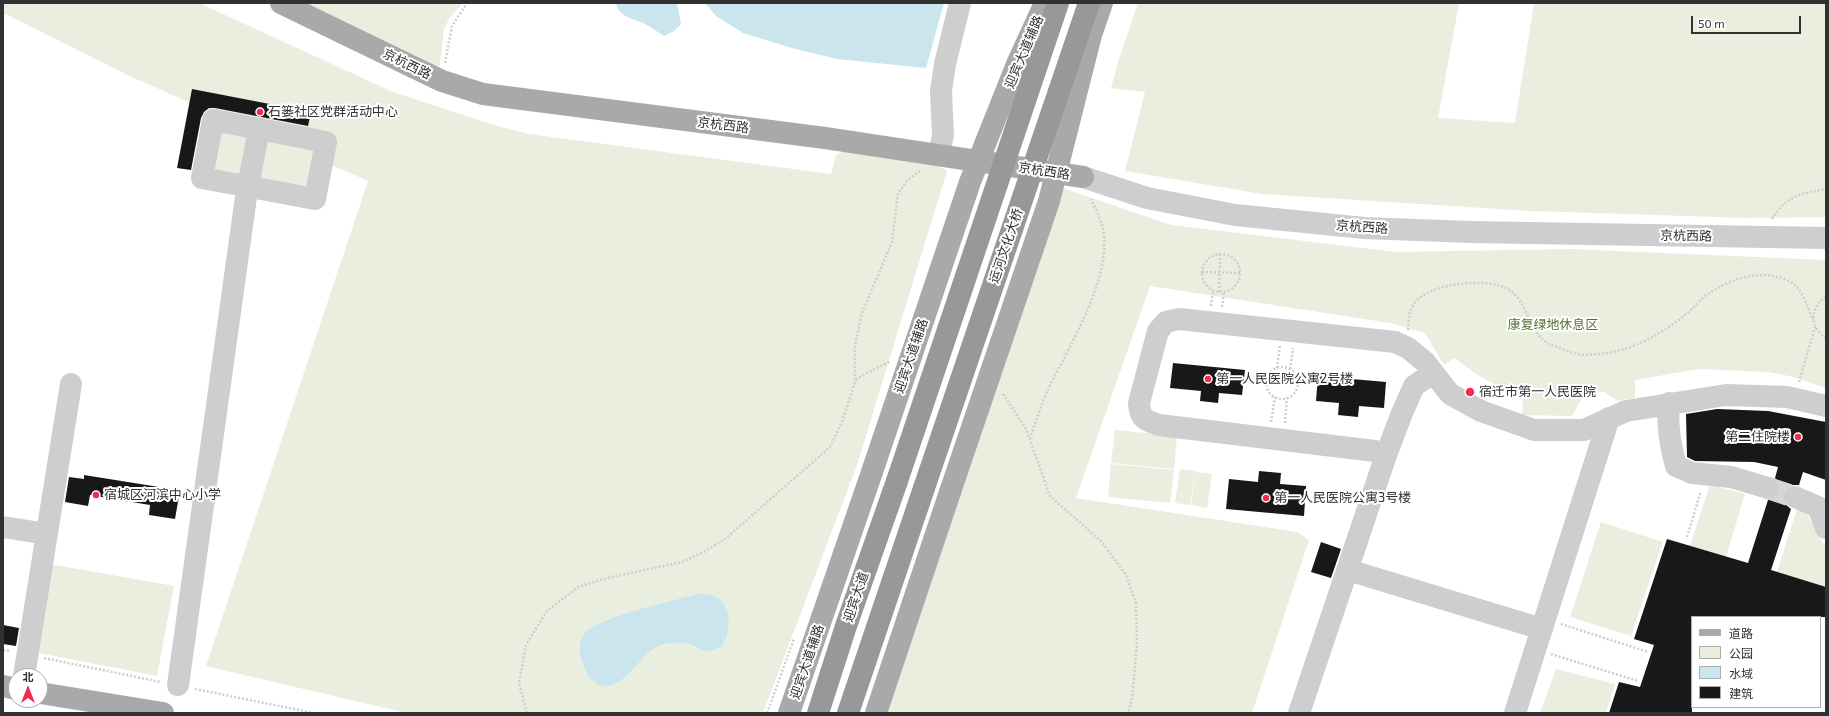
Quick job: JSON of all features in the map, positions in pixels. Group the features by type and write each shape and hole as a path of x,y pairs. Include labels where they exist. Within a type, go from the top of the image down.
{"highway":[{"name":"迎宾大道","path":"818,713 846,626 897,481 1058,3"},
{"name":"运河文化大桥","path":"848,713 1089,3"}],"main road":[{"name":"京杭西路","path":"281,3 442,81 483,94 825,138 1083,177"},
{"name":"迎宾大道辅路","path":"789,713 970,182 1017,64 1045,3"},
{"path":"876,713 1049,201 1091,35 1102,3"},
{"path":"48,694 163,713"}],"street":[{"path":"938,154 943,135 941,91 945,64 960,3"},
{"path":"213,120 326,142 315,199 248,187 202,178 213,120"},
{"path":"178,685 248,187 259,129"},
{"name":"京杭西路","path":"1083,177 1147,198 1235,215 1364,228 1470,232 1826,238"},
{"path":"1386,455 1375,451 1159,425 1146,420 1140,413 1139,402 1158,331 1166,322 1179,319 1395,342 1404,346 1425,362 1450,394 1481,411 1534,430 1584,430 1626,411 1726,395 1794,399 1826,406"},
{"path":"1299,713 1386,455 1410,394 1414,386 1433,373"},
{"path":"25,668 71,384"},
{"path":"1669,403 1667,424 1669,443 1676,466 1692,473 1731,476 1768,488"},
{"path":"1515,713 1609,418"},
{"path":"1795,497 1818,507 1826,528"},
{"path":"3,527 47,534"},
{"path":"1348,570 1541,632"}],"path":[{"path":"442,81 452,26 467,3"},
{"path":"528,713 519,683 526,645 547,611 578,587 607,578 682,562 704,552 725,539 830,447 842,422 856,380 855,346 862,313 892,242 898,193 907,182 938,154"},
{"path":"1029,440 1049,386 1084,317 1100,271 1104,248 1102,225 1083,177"},
{"path":"1762,237 1778,208 1791,197 1826,189"},
{"path":"1219,292 1220,254"},
{"path":"1220,254 1232,258 1237,263 1240,273 1235,286 1230,290 1219,292 1208,287 1204,282 1202,272 1209,259 1220,254"},
{"path":"1202,272 1240,273"},
{"path":"1404,346 1408,332 1409,312 1414,302 1438,288 1470,283 1490,284 1507,288 1520,300 1538,334 1546,343 1564,350 1584,355 1612,353 1633,346 1685,315 1704,297 1718,288 1736,279 1760,274 1782,278 1794,285 1803,297 1815,327 1819,333 1826,338"},
{"path":"1813,320 1816,306 1826,297"},
{"path":"1794,399 1815,327"},
{"path":"856,380 862,374 898,359"},
{"path":"1285,368 1294,372 1298,382 1295,392 1287,398 1282,399 1275,397 1269,392 1267,387 1268,376 1275,369 1285,368"},
{"path":"1001,392 1026,429 1050,496 1102,542 1126,575 1136,603 1137,643 1132,699 1128,713"},
{"path":"1275,397 1276,439"},
{"path":"1276,439 1287,398"},
{"path":"1687,537 1706,475"},
{"path":"1541,632 1648,652"},
{"path":"1541,632 1638,682"}],"green space":[{"path":"3,3 199,3 393,92 497,126 529,134 831,174 836,156 846,149 937,165 947,171 857,465 763,713 406,713 206,666 368,181 320,160 314,190 258,182 266,138 272,139 125,74 3,13"},
{"path":"297,3 463,3 449,19 444,29 439,71"},
{"path":"1138,3 1459,3 1438,118 1515,123 1534,3 1826,3 1826,217 1748,218 1531,211 1262,194 1125,171 1145,92 1111,88"},
{"path":"216,131 247,135 239,179 212,174"},
{"name":"康复绿地休息区","path":"1054,185 1171,225 1396,252 1571,249 1826,260 1826,388 1789,376 1767,372 1699,369 1635,380 1635,398 1618,401 1604,392 1590,391 1582,398 1572,416 1522,415 1523,394 1504,388 1487,380 1455,358 1444,365 1425,333 1390,323 1150,286 1076,498 1297,532 1309,540 1252,713 872,713"},
{"path":"1115,430 1177,436 1174,469 1111,463"},
{"path":"1111,464 1174,470 1170,503 1108,497"},
{"path":"1180,469 1196,471 1190,505 1175,503"},
{"path":"1196,472 1212,474 1207,508 1191,505"},
{"path":"1715,486 1745,494 1726,557 1690,546 1709,487"},
{"path":"1797,509 1806,512 1826,548 1826,587 1777,572"},
{"path":"1601,522 1663,542 1631,636 1570,617"},
{"path":"50,564 174,586 157,676 34,652"},
{"path":"1556,669 1615,684 1606,713 1540,713"}],"water":[{"path":"616,3 677,3 681,24 674,31 664,36 645,24 623,14 617,8"},
{"path":"705,3 944,3 926,68 837,59 792,48 743,33 716,16"},
{"path":"698,594 717,597 726,610 729,623 727,636 721,647 707,651 685,643 664,644 650,651 626,676 619,682 612,685 604,686 597,684 589,676 582,662 580,653 581,640 586,632 594,626 622,615"}],"building":[{"path":"192,89 311,112 308,126 209,108 204,112 201,118 191,170 177,168"},
{"name":"第一人民医院公寓2号楼","path":"1173,363 1245,370 1242,395 1219,393 1218,403 1200,401 1201,391 1170,388"},
{"path":"1318,376 1386,382 1384,408 1359,406 1358,417 1338,415 1339,403 1316,401"},
{"path":"1717,409 1768,411 1826,422 1826,480 1803,472 1799,485 1788,487 1784,492 1783,498 1785,504 1791,509 1771,570 1826,587 1826,617 1691,616 1692,713 1609,713 1619,682 1640,687 1654,645 1634,639 1667,539 1748,563 1768,500 1776,497 1780,492 1780,485 1775,478 1778,467 1754,462 1695,461 1687,457 1686,414"},
{"name":"第一人民医院公寓3号楼","path":"1259,471 1281,473 1280,484 1306,486 1304,516 1226,509 1229,479 1258,482"},
{"path":"84,475 159,487 158,492 179,496 175,519 149,515 150,505 90,495 88,506 65,502 69,477 84,479"},
{"path":"1321,542 1341,549 1331,578 1311,572"},
{"path":"3,625 19,628 16,646 3,644"}],"tunnel":[{"path":"1768,488 1795,497"}],"place":[{"name":"石篓社区党群活动中心","path":"260,112"},
{"name":"第一人民医院公寓2号楼","path":"1208,379"},
{"name":"宿迁市第一人民医院","path":"1470,392"},
{"name":"第二住院楼","path":"1798,437"},
{"name":"宿城区河滨中心小学","path":"96,495"},
{"name":"第一人民医院公寓3号楼","path":"1266,498"}]}
